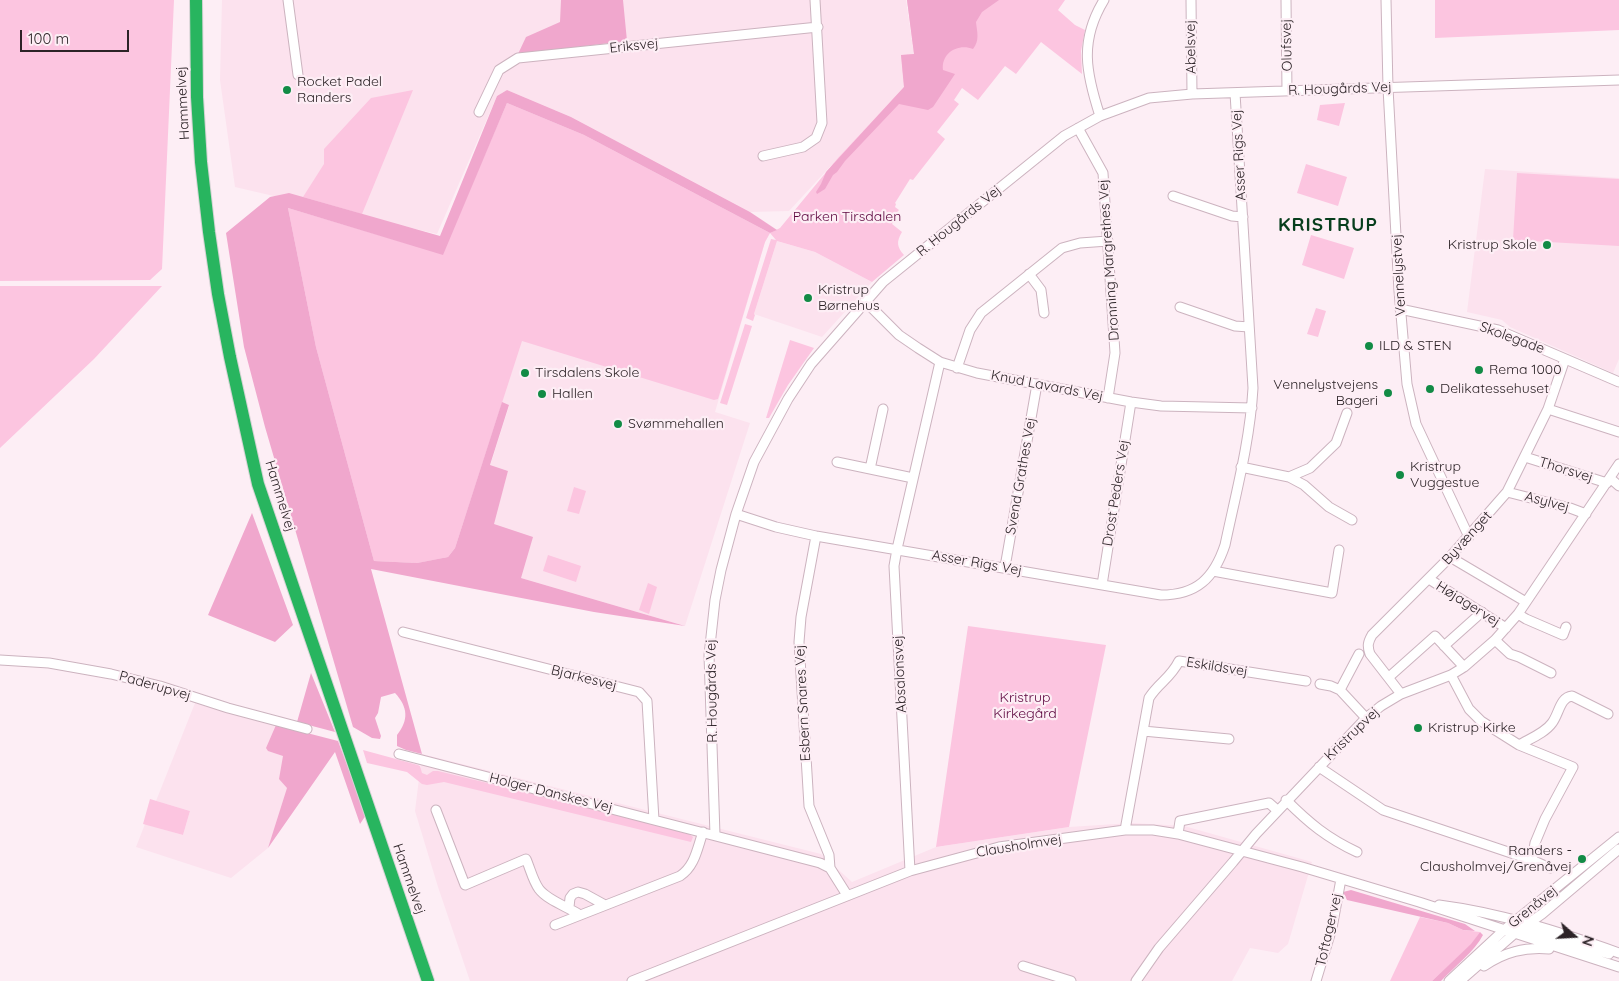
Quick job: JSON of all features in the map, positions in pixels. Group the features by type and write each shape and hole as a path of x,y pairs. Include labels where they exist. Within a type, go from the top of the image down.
{"highway":[{"name":"Hammelvej","path":"196,0 197,97 201,162 209,232 228,348 258,484 428,981"}],"street":[{"path":"288,0 298,75"},
{"path":"763,156 803,147 816,138 822,123 815,0"},
{"path":"1100,116 1089,84 1087,61 1090,34 1097,12 1104,0"},
{"name":"Abelsvej","path":"1191,0 1192,94"},
{"name":"Olufsvej","path":"1286,0 1288,91"},
{"name":"Vennelystvej","path":"1386,0 1388,88 1400,309 1407,384 1416,424 1469,537"},
{"name":"Eriksvej","path":"479,112 499,70 518,58 818,27"},
{"name":"R. Hougårds Vej","path":"715,835 709,655 721,570 736,514 754,462 788,399 811,364 883,282 1064,136 1100,116 1149,98 1192,94 1619,80"},
{"name":"Asser Rigs Vej","path":"736,514 776,527 816,536 1160,595 1173,595 1196,588 1213,571 1225,544 1248,436 1252,408 1253,388 1235,93"},
{"name":"Dronning Margrethes Vej","path":"1078,128 1103,172 1115,354 1108,398"},
{"name":"Asser Rigs Vej","path":"1173,196 1232,216 1243,217"},
{"path":"957,368 970,330 981,313 1062,248 1080,243 1108,241"},
{"path":"1029,274 1042,290 1044,313"},
{"name":"Knud Lavards Vej","path":"865,301 899,334 940,362 957,368 1131,402 1161,406 1252,408"},
{"path":"1180,307 1235,326 1249,327"},
{"name":"Skolegade","path":"1400,309 1498,330 1619,382"},
{"name":"Byvænget","path":"1402,694 1370,654 1367,647 1368,642 1372,635 1469,537 1507,492 1548,409 1566,359"},
{"name":"Absalonsvej","path":"910,871 894,566 940,362"},
{"name":"Svend Grathes Vej","path":"1005,567 1037,384"},
{"name":"Drost Peders Vej","path":"1102,585 1131,402"},
{"path":"870,469 883,409"},
{"path":"1548,409 1619,432"},
{"path":"1289,477 1310,468 1336,443 1347,413"},
{"name":"Thorsvej","path":"1525,458 1608,481"},
{"path":"837,462 913,478"},
{"name":"Kristrupvej","path":"1136,981 1159,948 1277,810 1366,718 1381,706 1402,694 1451,675 1464,667 1506,628 1518,614 1619,464"},
{"path":"1241,467 1289,477 1304,485 1329,507 1352,520"},
{"path":"1608,481 1619,486"},
{"name":"Asylvej","path":"1507,492 1586,514"},
{"name":"Esbern Snares Vej","path":"816,536 801,617 799,642 809,806 829,855 830,868"},
{"path":"1213,571 1332,593 1339,550"},
{"path":"1450,557 1526,602"},
{"name":"Højagervej","path":"1429,579 1506,628"},
{"path":"1444,646 1482,612"},
{"path":"1518,614 1563,635 1566,627"},
{"name":"Bjarkesvej","path":"404,632 639,692 647,701 654,820"},
{"path":"1389,677 1435,636 1464,667"},
{"path":"1494,640 1510,654 1519,656 1551,673"},
{"path":"1340,690 1359,654"},
{"name":"Paderupvej","path":"0,660 49,663 111,674 160,686 228,708 307,730"},
{"name":"Eskildsvej","path":"1125,830 1149,698 1156,687 1173,672 1179,661 1306,681"},
{"path":"1451,675 1470,709 1481,721 1519,745 1573,767 1545,819 1532,860"},
{"path":"1320,684 1340,690 1366,718"},
{"path":"1519,745 1553,723 1564,699 1568,696 1572,696 1608,714"},
{"path":"1142,731 1229,739"},
{"name":"Holger Danskes Vej","path":"399,754 715,835 820,863 830,868"},
{"path":"1319,767 1383,810 1532,860 1550,868"},
{"path":"1286,800 1310,824 1357,852"},
{"path":"1178,834 1180,821 1269,803 1277,810"},
{"path":"436,810 465,885 526,859 539,889 548,897 569,907 580,915"},
{"name":"Clausholmvej","path":"632,981 910,871 959,856 999,847 1125,830 1153,830 1178,834 1341,879 1504,930 1518,932"},
{"path":"555,925 680,876 689,870 694,862 703,832"},
{"name":"Grenåvej","path":"1449,981 1504,930 1619,837"},
{"name":"Grenåvej","path":"1460,981 1619,849"},
{"path":"830,868 846,895"},
{"name":"Toftagervej","path":"1316,981 1332,928 1341,879"},
{"path":"569,907 570,898 578,892 605,905"},
{"name":"Clausholmvej","path":"1419,902 1465,908 1531,923 1619,954"},
{"path":"1518,932 1564,950 1619,966"},
{"path":"1518,932 1588,949 1619,954"},
{"path":"1467,981 1484,966 1512,951 1541,948 1564,950"},
{"path":"1023,966 1071,981"}],"shaded area":[{"path":"222,0 906,0 914,54 901,55 904,87 789,211 750,212 571,117 507,90 497,96 437,234 235,187 220,80"},
{"path":"561,0 623,0 627,41 518,54 526,37 560,22"},
{"path":"907,0 999,0 982,12 976,22 977,39 973,49 962,47 948,54 943,64 943,70 955,74 933,107 928,110 899,104 845,161 833,175 825,189 817,194 816,192 826,172 904,87 901,55 914,54"},
{"path":"507,90 571,117 750,212 777,230 770,233 584,135 507,103 443,255 288,208 316,347 374,561 417,563 448,557 455,548 502,402 509,405 490,465 508,471 494,524 533,537 521,578 685,626 594,612 371,569 422,754 397,746 397,735 404,724 405,708 395,693 381,697 378,713 375,718 381,736 380,739 372,738 353,727 265,427 244,347 226,233 270,197 289,193 440,236 497,96"},
{"name":"Tirsdalens Skole","path":"507,103 584,135 770,233 765,242 715,412 750,423 685,626 521,578 493,524 508,471 490,466 509,406 503,403 455,548 442,559 417,563 374,561 316,347 288,208 442,254"},
{"name":"Kristrup Skole","path":"1485,169 1619,178 1619,359 1613,373 1510,327 1502,320 1467,312"},
{"name":"Kristrup Børnehus","path":"777,241 815,252 872,282 822,337 754,314"},
{"path":"252,513 293,625 275,642 208,615"},
{"path":"311,673 335,732 297,722"},
{"path":"195,703 295,731 294,787 268,848 231,878 136,847 145,824 183,835 190,811 156,801"},
{"path":"276,725 338,741 366,815 360,824 335,752 268,848 287,788 279,779 283,756 268,751 266,748"},
{"path":"422,754 821,854 852,882 936,847 1069,827 1132,823 1184,826 1312,862 1288,944 1278,953 1250,948 1232,981 470,981 438,887 415,811"},
{"path":"1351,890 1465,924 1475,931 1463,930 1448,923 1347,900 1343,892"},
{"path":"1480,932 1483,935 1470,953 1441,981 1432,981 1471,944"}],"green space":[{"path":"0,0 174,0 162,269 150,280 0,281"},
{"name":"Parken Tirsdalen","path":"907,0 1065,0 1058,10 1075,25 1085,30 1081,51 1082,74 1041,42 1016,74 1005,66 978,100 962,88 954,100 959,104 937,132 945,139 913,180 910,179 895,203 895,207 899,210 891,220 892,224 902,232 898,244 904,255 872,282 815,252 777,241 753,321 746,318 771,239 776,240 770,233 780,228 837,159 904,87 901,55 914,54"},
{"path":"1435,0 1619,0 1619,30 1435,38"},
{"path":"413,90 362,214 303,197 324,164 324,149 371,98"},
{"name":"Tirsdalens Skole","path":"507,103 584,135 770,233 765,242 718,399 714,400 522,341 455,548 448,557 417,563 374,561 316,347 288,208 442,254"},
{"path":"1345,103 1339,126 1317,120 1320,105"},
{"path":"1306,164 1347,177 1338,206 1297,193"},
{"path":"1517,173 1619,179 1619,246 1513,240"},
{"path":"1311,235 1354,248 1344,279 1302,265"},
{"path":"0,286 162,286 94,359 0,448"},
{"path":"1316,308 1326,311 1318,337 1307,334"},
{"path":"745,324 752,326 727,405 720,403"},
{"path":"790,340 814,348 788,385 769,418 766,418"},
{"path":"574,487 586,491 579,514 567,511"},
{"path":"548,555 581,566 576,582 543,571"},
{"path":"648,583 657,587 649,614 639,610"},
{"name":"Kristrup Kirkegård","path":"968,626 1106,645 1069,827 936,847"},
{"path":"363,750 418,765 422,773 427,775 433,771 438,771 685,831 693,837 691,842 444,782 422,784 407,772 367,763"},
{"path":"150,799 190,811 183,835 143,824"},
{"path":"1420,917 1448,923 1463,930 1480,932 1472,944 1432,981 1390,981"}],"place":[{"name":"Rocket Padel Randers","path":"287,90"},
{"name":"Kristrup Skole","path":"1547,245"},
{"name":"Kristrup Børnehus","path":"808,298"},
{"name":"ILD & STEN","path":"1369,346"},
{"name":"Rema 1000","path":"1479,370"},
{"name":"Tirsdalens Skole","path":"525,373"},
{"name":"Delikatessehuset","path":"1430,389"},
{"name":"Vennelystvejens Bageri","path":"1388,393"},
{"name":"Hallen","path":"542,394"},
{"name":"Svømmehallen","path":"618,424"},
{"name":"Kristrup Vuggestue","path":"1400,475"},
{"name":"Kristrup Kirke","path":"1418,728"},
{"name":"Randers - Clausholmvej/Grenåvej","path":"1582,859"}],"district":[{"name":"KRISTRUP","path":"1328,225"}]}
